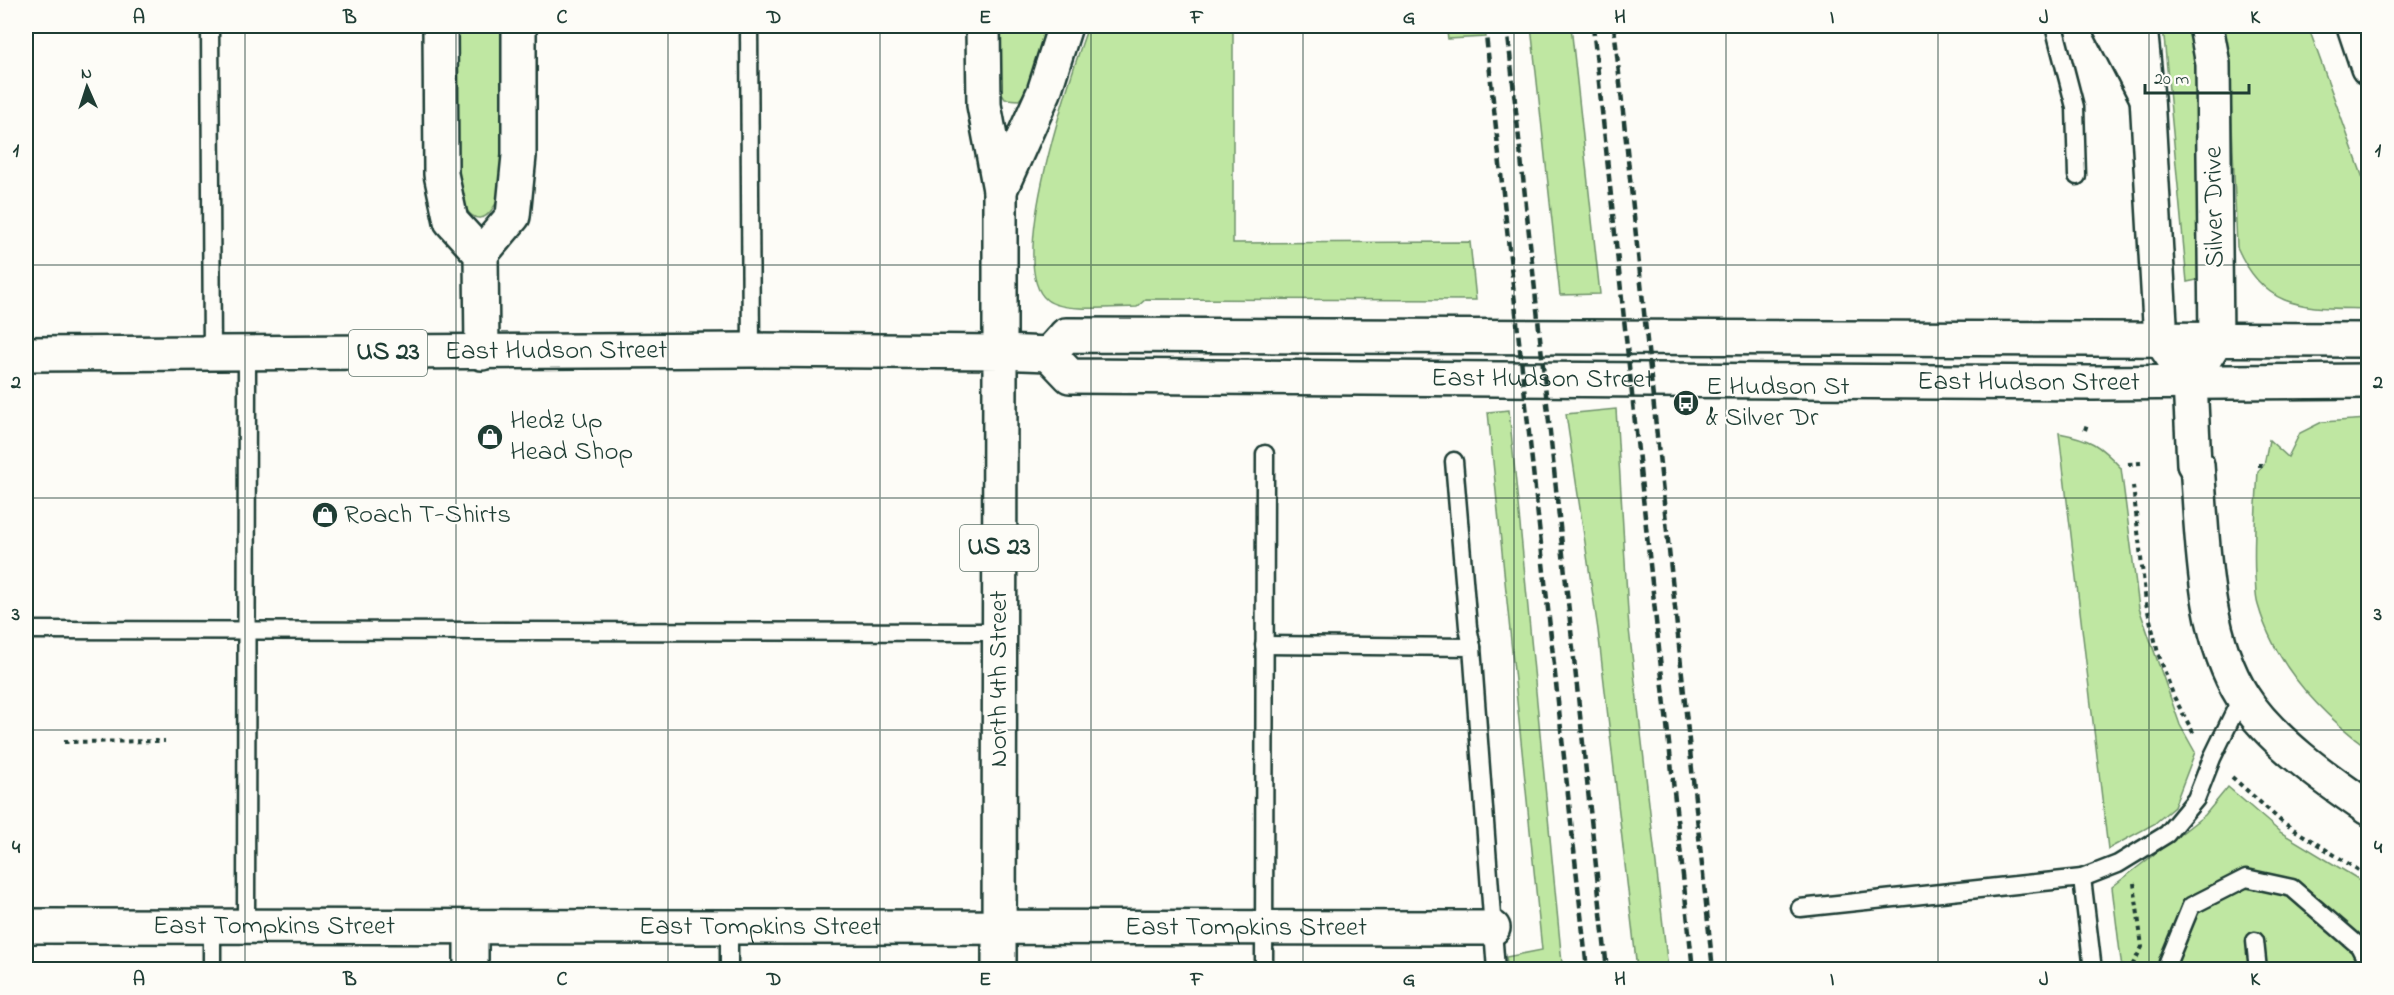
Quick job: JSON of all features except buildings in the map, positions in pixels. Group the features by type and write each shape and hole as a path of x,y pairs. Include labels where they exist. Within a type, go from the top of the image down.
{"main road":[{"path":"440,26 441,174 451,221 481,254"},
{"path":"482,352 481,254 513,216 519,156 519,26"},
{"name":"North 4th Street","path":"983,26 984,105 999,190 999,969"},
{"path":"999,190 1044,92 1065,26"},
{"path":"2110,26 2147,97"},
{"path":"2140,26 2147,97 2162,340 2190,382 2194,464 2197,465 2206,574 2215,628 2229,669 2242,696 2258,718 2323,777 2368,808"},
{"name":"Silver Drive","path":"2206,26 2214,64 2216,340"},
{"path":"2354,26 2368,68"},
{"name":"East Hudson Street","path":"1049,354 1066,335 2368,340"},
{"path":"2190,382 2216,340"},
{"name":"East Hudson Street","path":"26,354 751,350 1000,352 1049,354 1070,376 2091,383 2368,381"},
{"name":"East Tompkins Street","path":"26,926 1493,928"},
{"path":"471,927 471,969"}],"lane":[{"path":"210,26 212,354"},
{"path":"749,26 751,350"},
{"path":"2054,26 2075,107 2077,176"},
{"path":"246,926 247,353"},
{"path":"1264,969 1265,454"},
{"path":"1454,461 1472,646 1496,969"},
{"path":"26,630 999,632"},
{"path":"1264,645 1472,646"},
{"path":"1800,908 2082,878 2129,857 2167,834 2196,799 2212,758 2242,696"},
{"path":"2082,878 2093,969"},
{"path":"2169,969 2168,962 2191,906 2246,878 2292,888 2359,946 2368,964"},
{"path":"212,926 212,969"},
{"path":"729,927 729,969"},
{"path":"2254,940 2258,969"}],"path":[{"path":"2085,430 2087,424"},
{"path":"2128,464 2141,463"},
{"path":"64,742 165,741"},
{"path":"2129,857 2142,947 2133,964 2134,969"}],"green space":[{"path":"456,26 504,26 504,183 493,208 487,215 480,218 473,216 467,210 456,184"},
{"path":"998,26 1048,26 1034,75 1019,100 1005,99 1001,92 997,64"},
{"path":"1088,26 1233,26 1233,243 1470,242 1476,300 1146,299 1137,307 1077,308 1065,307 1047,300 1036,281 1033,250 1037,211 1045,168 1057,124"},
{"path":"1446,26 1484,26 1486,37 1448,39"},
{"path":"1531,26 1571,26 1600,294 1560,295"},
{"path":"2163,26 2186,26 2195,60 2202,279 2187,282"},
{"path":"2222,26 2308,26 2368,192 2368,309 2325,308 2290,302 2275,295 2261,284 2248,269 2237,247 2229,51"},
{"path":"1616,409 1629,629 1668,969 1637,969 1598,630 1566,414"},
{"path":"1509,410 1563,969 1508,969 1506,957 1542,950 1488,412"},
{"path":"2368,419 2368,748 2316,703 2301,686 2275,648 2257,602 2254,551 2258,471 2264,465 2269,440 2288,457 2300,433 2322,422"},
{"path":"2059,433 2093,444 2121,468 2139,608 2180,725 2195,752 2174,807 2154,824 2108,849"},
{"path":"2228,787 2280,832 2368,885 2368,969 2122,969 2112,887 2205,815"}],"railway":[{"path":"1485,26 1587,970"},
{"path":"1507,26 1607,970"},
{"path":"1593,26 1693,970"},
{"path":"1614,26 1713,970"}],"place":[{"name":"E Hudson St & Silver Dr","path":"1686,403"},
{"name":"Hedz Up Head Shop","path":"490,437"},
{"name":"Roach T-Shirts","path":"325,515"}]}
